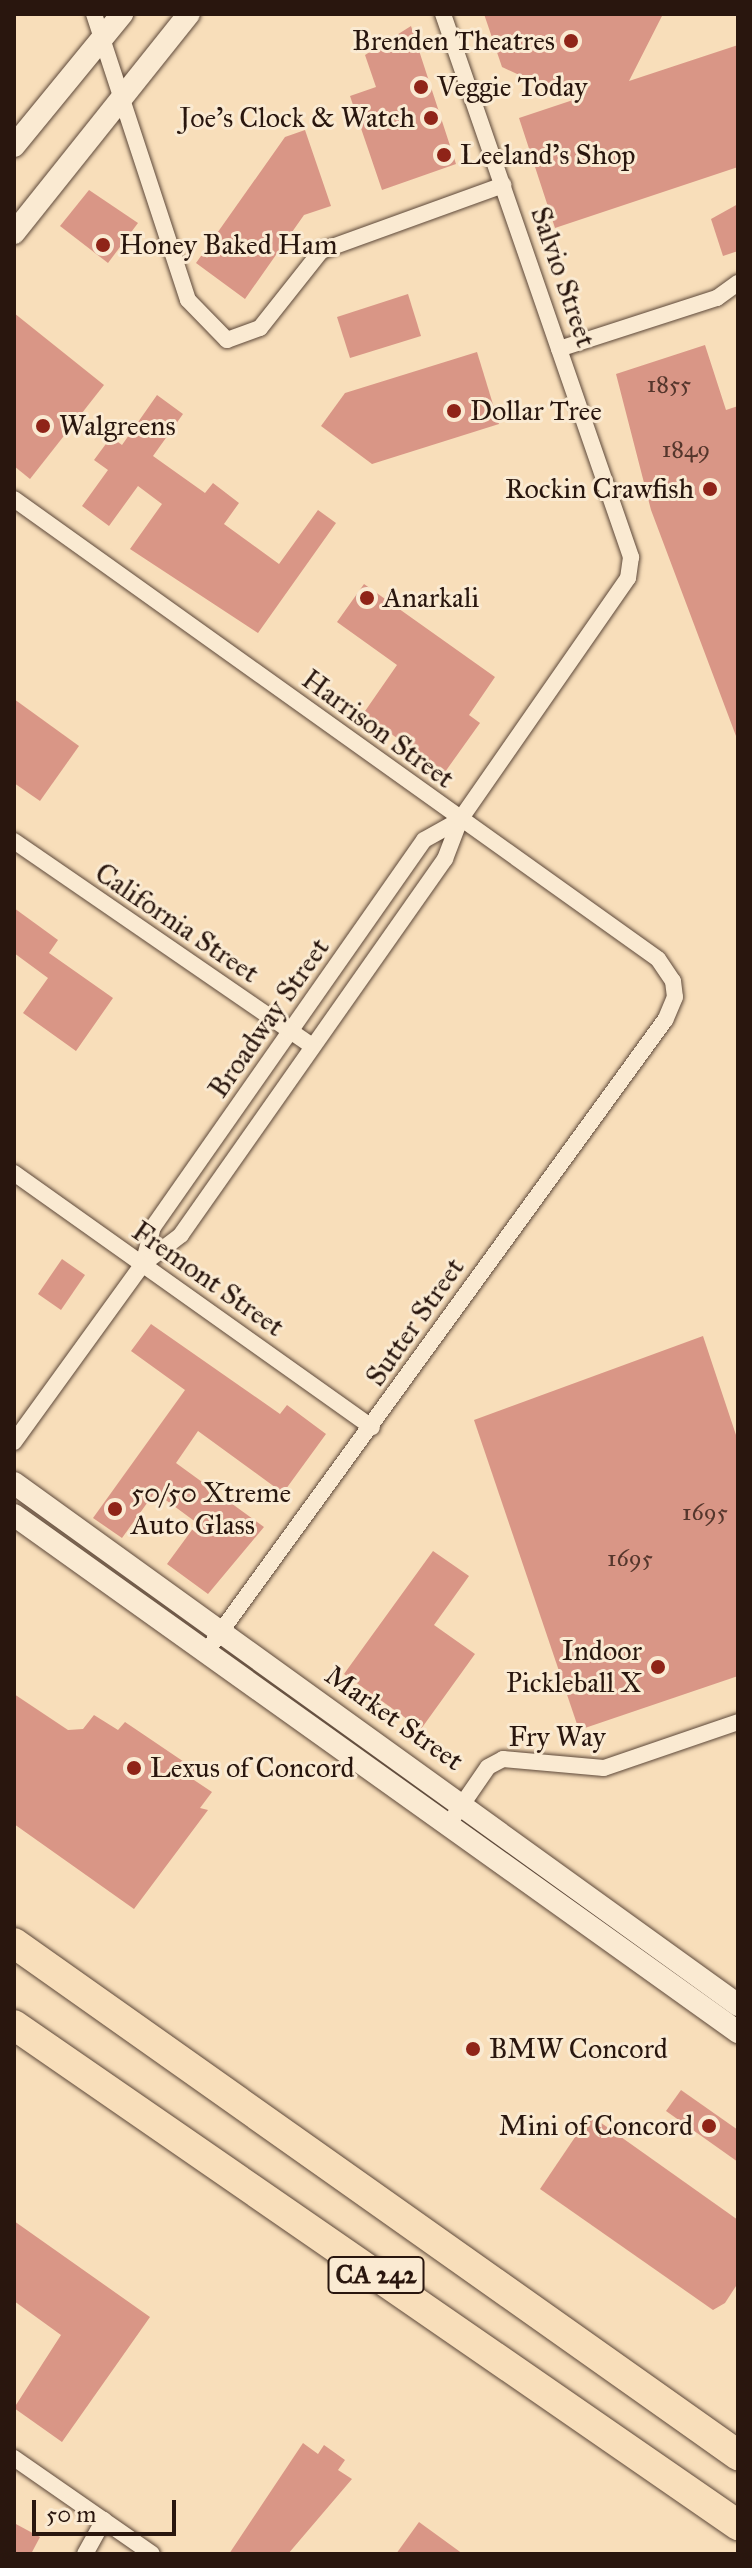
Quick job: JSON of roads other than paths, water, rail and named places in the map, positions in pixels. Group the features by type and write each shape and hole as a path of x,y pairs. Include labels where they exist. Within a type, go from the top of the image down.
{"highway":[{"name":"CA 242","path":"14,1943 738,2455"},
{"name":"CA 242","path":"14,2025 738,2525"}],"main road":[{"path":"14,146 122,14"},
{"path":"14,233 125,98 189,14"},
{"name":"Market Street","path":"14,1483 461,1801 738,2005"},
{"name":"Market Street","path":"14,1515 738,2032"}],"street":[{"path":"94,14 125,98 188,300 227,340 260,328 321,251 503,185"},
{"name":"Salvio Street","path":"443,14 631,557"},
{"path":"559,349 717,298 738,283"},
{"path":"717,298 738,299"},
{"name":"Harrison Street","path":"14,499 658,959 675,997 665,1020"},
{"name":"Broadway Street","path":"14,1442 143,1264 181,1235 448,854 460,820 619,596 631,557"},
{"name":"Broadway Street","path":"143,1264 153,1227 424,840 460,820"},
{"name":"California Street","path":"14,841 312,1046"},
{"name":"Sutter Street","path":"206,1652 665,1020"},
{"name":"Fremont Street","path":"14,1173 372,1427"},
{"name":"Fry Way","path":"448,1825 461,1801 503,1759 604,1768 738,1722"},
{"path":"14,2458 152,2554"},
{"path":"85,2554 104,2520"}],"place":[{"name":"Brenden Theatres","path":"571,41"},
{"name":"Veggie Today","path":"421,87"},
{"name":"Joe's Clock & Watch","path":"431,118"},
{"name":"Leeland's Shop","path":"444,155"},
{"name":"Honey Baked Ham","path":"103,245"},
{"name":"Dollar Tree","path":"454,411"},
{"name":"Walgreens","path":"43,426"},
{"name":"Rockin Crawfish","path":"710,489"},
{"name":"Anarkali","path":"367,598"},
{"name":"50/50 Xtreme Auto Glass","path":"115,1509"},
{"name":"Indoor Pickleball X","path":"658,1667"},
{"name":"Lexus of Concord","path":"134,1768"},
{"name":"BMW Concord","path":"473,2049"},
{"name":"Mini of Concord","path":"709,2126"}]}
